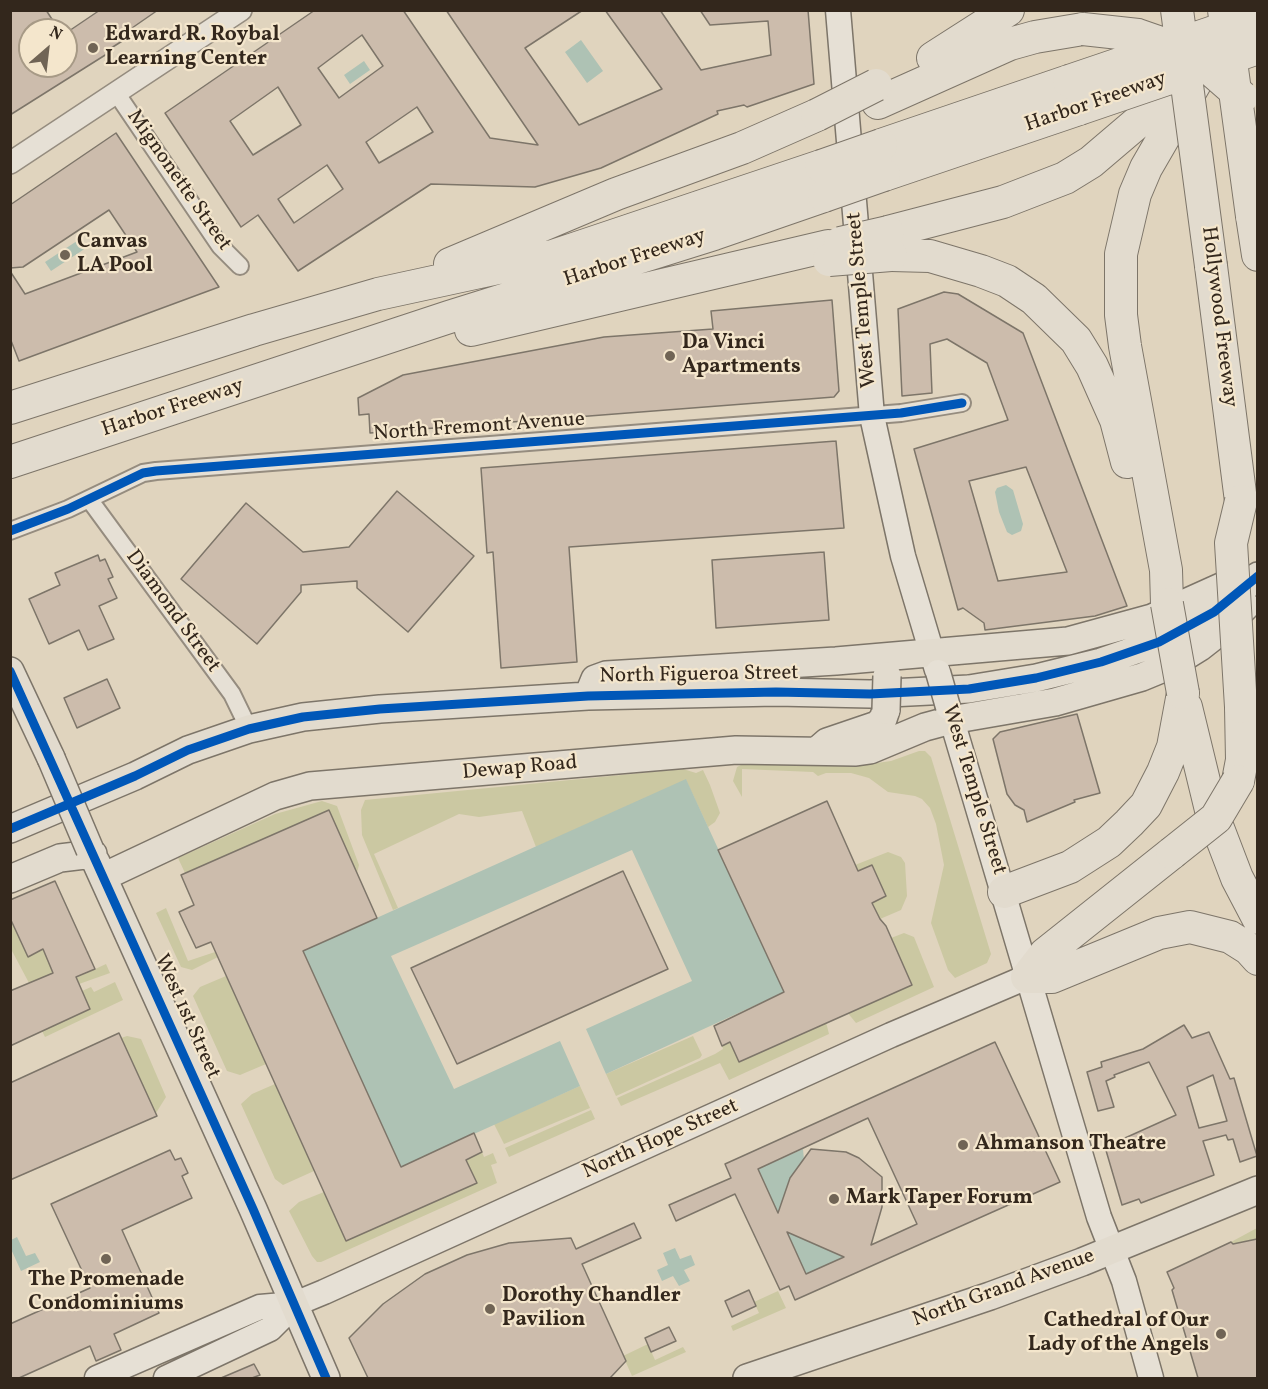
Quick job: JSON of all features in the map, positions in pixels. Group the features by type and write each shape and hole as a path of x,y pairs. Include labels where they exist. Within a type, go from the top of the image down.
{"highway":[{"path":"877,94 956,46 1008,10"},
{"name":"Hollywood Freeway","path":"1177,10 1257,623"},
{"path":"1182,10 1229,45 1257,56"},
{"path":"338,356 410,344 729,270 795,267 828,253 890,243 970,211 1035,191 1091,162 1137,122 1158,98 1218,10"},
{"path":"1224,10 1257,255"},
{"path":"1244,10 1199,77 1146,168 1132,204 1121,254 1121,315 1151,531 1151,573 1167,604 1183,708 1214,818 1237,878 1257,918"},
{"name":"Harbor Freeway","path":"1074,95 1257,17"},
{"path":"378,294 708,178 877,94 1035,36 1083,29 1138,35 1188,55 1230,84 1257,117"},
{"name":"Harbor Freeway","path":"10,408 254,330 378,294 553,256 823,181 1074,95 1257,48"},
{"name":"Harbor Freeway","path":"10,462 338,356 449,316 714,234 823,181"},
{"path":"890,243 1007,281 1034,298 1076,340 1105,393 1151,531"},
{"path":"1027,977 1046,954 1216,818 1238,781 1242,760 1241,707 1232,543 1240,492"},
{"path":"1004,892 1070,867 1109,842 1129,823 1146,805 1160,780 1173,747 1183,708"},
{"path":"1027,977 1052,977 1159,933 1190,927 1230,937 1249,949 1257,959"}],"main road":[{"name":"West Temple Street","path":"838,10 872,416 903,556 1004,892 1027,977 1110,1250 1124,1281 1151,1378"},
{"path":"588,696 595,679 606,675 881,667 934,662 1068,641 1180,608 1257,569"},
{"name":"North Figueroa Street","path":"10,829 126,780 188,750 249,729 335,713 588,696 776,692 870,694 969,689 1018,682 1101,663 1159,642 1214,612 1257,576"},
{"name":"Dewap Road","path":"10,879 60,858 95,860 302,787 736,750 856,752 870,750 925,727 950,713 1047,704 1142,677 1171,665 1215,635 1245,607 1257,588"},
{"path":"816,752 827,742 877,725 883,719 886,710 881,667"},
{"name":"West 1st Street","path":"10,671 51,758 326,1378"},
{"name":"North Hope Street","path":"295,1304 1027,977"},
{"name":"North Grand Avenue","path":"747,1378 990,1296 1257,1190"},
{"path":"97,1378 260,1306 295,1304"},
{"path":"166,1378 270,1329 295,1304"}],"street":[{"path":"10,163 241,10"},
{"name":"Mignonette Street","path":"117,94 220,246 240,266"},
{"name":"North Fremont Avenue","path":"10,531 143,474 156,471 872,416 962,403"},
{"name":"Diamond Street","path":"89,499 232,694 249,729"}],"shaded area":[{"path":"581,40 603,71 587,83 565,52"},
{"path":"364,61 370,70 350,84 344,75"},
{"name":"Canvas LA Pool","path":"80,239 86,248 51,271 45,262"},
{"path":"1006,485 1013,490 1023,524 1021,531 1012,535 1007,532 999,512 995,492 997,488"},
{"path":"925,751 931,757 991,954 987,963 955,978 948,970 931,923 944,865 936,824 930,808 922,799 888,792 869,778 851,773 826,773 818,776 813,772 742,769 742,797 733,781 737,767 747,762 863,765 891,761"},
{"path":"683,769 696,773 703,770 710,785 720,813 715,822 708,827 686,780 536,847 522,811 479,817 459,814 374,854 398,908 393,910 362,835 361,810 365,800"},
{"path":"686,779 784,992 606,1074 586,1029 692,981 632,850 391,956 454,1089 560,1041 580,1086 401,1167 303,951"},
{"path":"322,801 337,806 359,865 357,873 329,810 185,873 178,858 275,814"},
{"path":"888,852 901,857 905,863 907,896 901,910 880,919 855,865"},
{"path":"166,908 188,961 215,952 218,957 192,970 181,967 156,913"},
{"path":"10,918 28,956 43,949 53,973 29,983 11,949"},
{"path":"904,933 914,937 934,987 856,1023 847,1012 912,985 891,938"},
{"path":"106,964 110,973 79,984 76,978"},
{"path":"226,976 266,1064 240,1075 227,1071 193,996 200,987"},
{"path":"115,982 123,1000 45,1037 42,1031 82,991 91,987 94,992"},
{"path":"826,1022 829,1034 729,1080 720,1063 621,1106 617,1098 715,1054 723,1049 722,1046 730,1042 740,1062"},
{"path":"119,1033 121,1038 127,1036 141,1039 166,1097 156,1113 149,1116 38,1071"},
{"path":"693,1036 702,1055 700,1058 616,1096 606,1074"},
{"path":"275,1084 314,1171 283,1185 275,1179 241,1104 252,1094"},
{"path":"580,1086 590,1108 504,1144 494,1124"},
{"path":"591,1110 595,1119 509,1157 505,1148"},
{"path":"803,1149 804,1160 790,1178 786,1190 849,1255 806,1274 758,1169"},
{"path":"482,1152 484,1157 493,1153 497,1163 491,1165 497,1183 321,1262 317,1262 312,1256 289,1211 299,1202 324,1192 346,1241 477,1183 466,1160"},
{"path":"1257,1228 1257,1239 1233,1244 1231,1242"},
{"path":"17,1237 26,1256 35,1253 40,1262 21,1271 11,1249 11,1240"},
{"path":"675,1248 680,1259 691,1255 695,1265 684,1270 690,1281 679,1286 673,1276 662,1281 657,1270 668,1265 663,1253"},
{"path":"778,1291 786,1308 733,1331 731,1326 759,1313 754,1302"},
{"path":"648,1344 655,1360 683,1347 686,1352 632,1376 623,1356"}],"building":[{"path":"10,10 46,10 51,18 18,18 18,78 69,78 10,115"},
{"path":"100,10 158,10 132,28 135,33 108,50 110,52 78,72 78,25"},
{"path":"315,10 403,10 490,138 538,145 446,10 583,10 525,48 579,125 662,89 605,10 660,10 701,70 771,55 768,21 710,25 700,10 808,10 814,84 747,107 744,105 717,111 718,114 601,168 535,187 431,184 298,271 258,215 241,227 165,113","holes":["362,35 383,66 339,98 318,68","278,87 301,125 253,155 230,121","417,107 433,132 379,163 366,142","327,165 343,189 294,223 278,199"]},
{"path":"116,133 219,287 19,361 10,338 10,271 25,294 137,252 109,210 23,267 10,268 10,205"},
{"path":"944,292 958,294 1023,333 1127,606 1095,616 985,630 984,623 963,608 958,610 914,449 1008,420 987,363 947,339 930,344 932,393 902,396 898,309","holes":["1026,467 1067,572 998,581 969,481"]},
{"name":"Da Vinci Apartments","path":"832,300 839,391 834,397 370,433 369,414 359,415 358,398 403,375 604,337 713,329 711,311"},
{"path":"836,441 844,528 569,547 577,662 501,668 493,552 487,553 481,468"},
{"path":"397,491 474,556 408,632 357,588 357,581 301,585 301,592 257,644 181,579 246,503 303,552 349,547"},
{"path":"824,552 829,620 716,628 712,560"},
{"path":"98,555 100,561 105,559 113,577 108,579 117,598 99,606 114,639 88,650 79,630 49,644 29,599 60,585 55,573"},
{"path":"107,679 120,708 77,728 64,698"},
{"path":"1077,714 1100,793 1074,800 1075,802 1027,822 1024,810 1015,805 1007,794 993,739 1000,732"},
{"path":"827,801 858,871 872,865 886,896 872,903 886,926 912,985 739,1062 730,1042 722,1046 714,1026 784,992 718,850"},
{"path":"329,810 377,918 303,951 401,1167 474,1133 482,1152 466,1160 477,1183 346,1241 211,942 196,948 179,912 194,905 181,875"},
{"path":"623,871 668,969 457,1064 411,968"},
{"path":"55,881 95,969 76,977 90,1009 10,1046 10,991 53,973 43,949 28,957 10,918 10,900"},
{"path":"1184,1025 1192,1038 1209,1032 1230,1079 1234,1078 1257,1156 1240,1162 1233,1139 1228,1140 1226,1135 1203,1141 1214,1175 1141,1203 1139,1199 1122,1205 1105,1147 1176,1115 1149,1062 1114,1075 1115,1077 1106,1081 1114,1107 1098,1111 1087,1072 1102,1067 1101,1062 1143,1049","holes":["1213,1075 1227,1121 1199,1128 1187,1087"]},
{"path":"119,1033 157,1116 10,1180 10,1083"},
{"path":"995,1042 1060,1182 795,1300 789,1286 780,1290 735,1194 676,1221 669,1205 731,1178 725,1164","holes":["868,1118 917,1224 871,1245 882,1207 882,1177 859,1158 846,1152 811,1149 790,1178 778,1213 758,1169","787,1232 844,1257 806,1274"]},
{"name":"The Promenade Condominiums","path":"170,1150 175,1160 181,1158 188,1173 182,1176 192,1198 122,1230 159,1313 114,1334 121,1350 96,1361 90,1346 19,1378 10,1378 10,1324 90,1288 51,1204"},
{"name":"Dorothy Chandler Pavilion","path":"634,1223 641,1238 582,1264 626,1361 610,1378 368,1378 349,1338 383,1304 425,1274 467,1255 509,1243 571,1238 576,1249"},
{"name":"Cathedral of Our Lady of the Angels","path":"1257,1239 1257,1378 1198,1378 1172,1290 1174,1288 1167,1272 1231,1242 1233,1244"},
{"path":"749,1290 756,1306 732,1317 725,1301"},
{"path":"669,1327 676,1341 651,1352 645,1338"},
{"path":"254,1364 260,1375 252,1378 221,1378"}],"cycle path":[{"path":"10,531 68,509 143,473 156,471 901,413 962,403"},
{"path":"10,829 135,776 188,750 249,729 303,717 380,709 588,696 776,692 870,694 969,689 1036,678 1101,662 1159,642 1214,612 1258,576"},
{"path":"10,671 253,1209 326,1378"}],"place":[{"name":"Edward R. Roybal Learning Center","path":"93,48"},
{"name":"Canvas LA Pool","path":"65,255"},
{"name":"Da Vinci Apartments","path":"670,356"},
{"name":"Ahmanson Theatre","path":"963,1145"},
{"name":"Mark Taper Forum","path":"834,1199"},
{"name":"The Promenade Condominiums","path":"106,1259"},
{"name":"Dorothy Chandler Pavilion","path":"490,1309"},
{"name":"Cathedral of Our Lady of the Angels","path":"1221,1334"}]}
